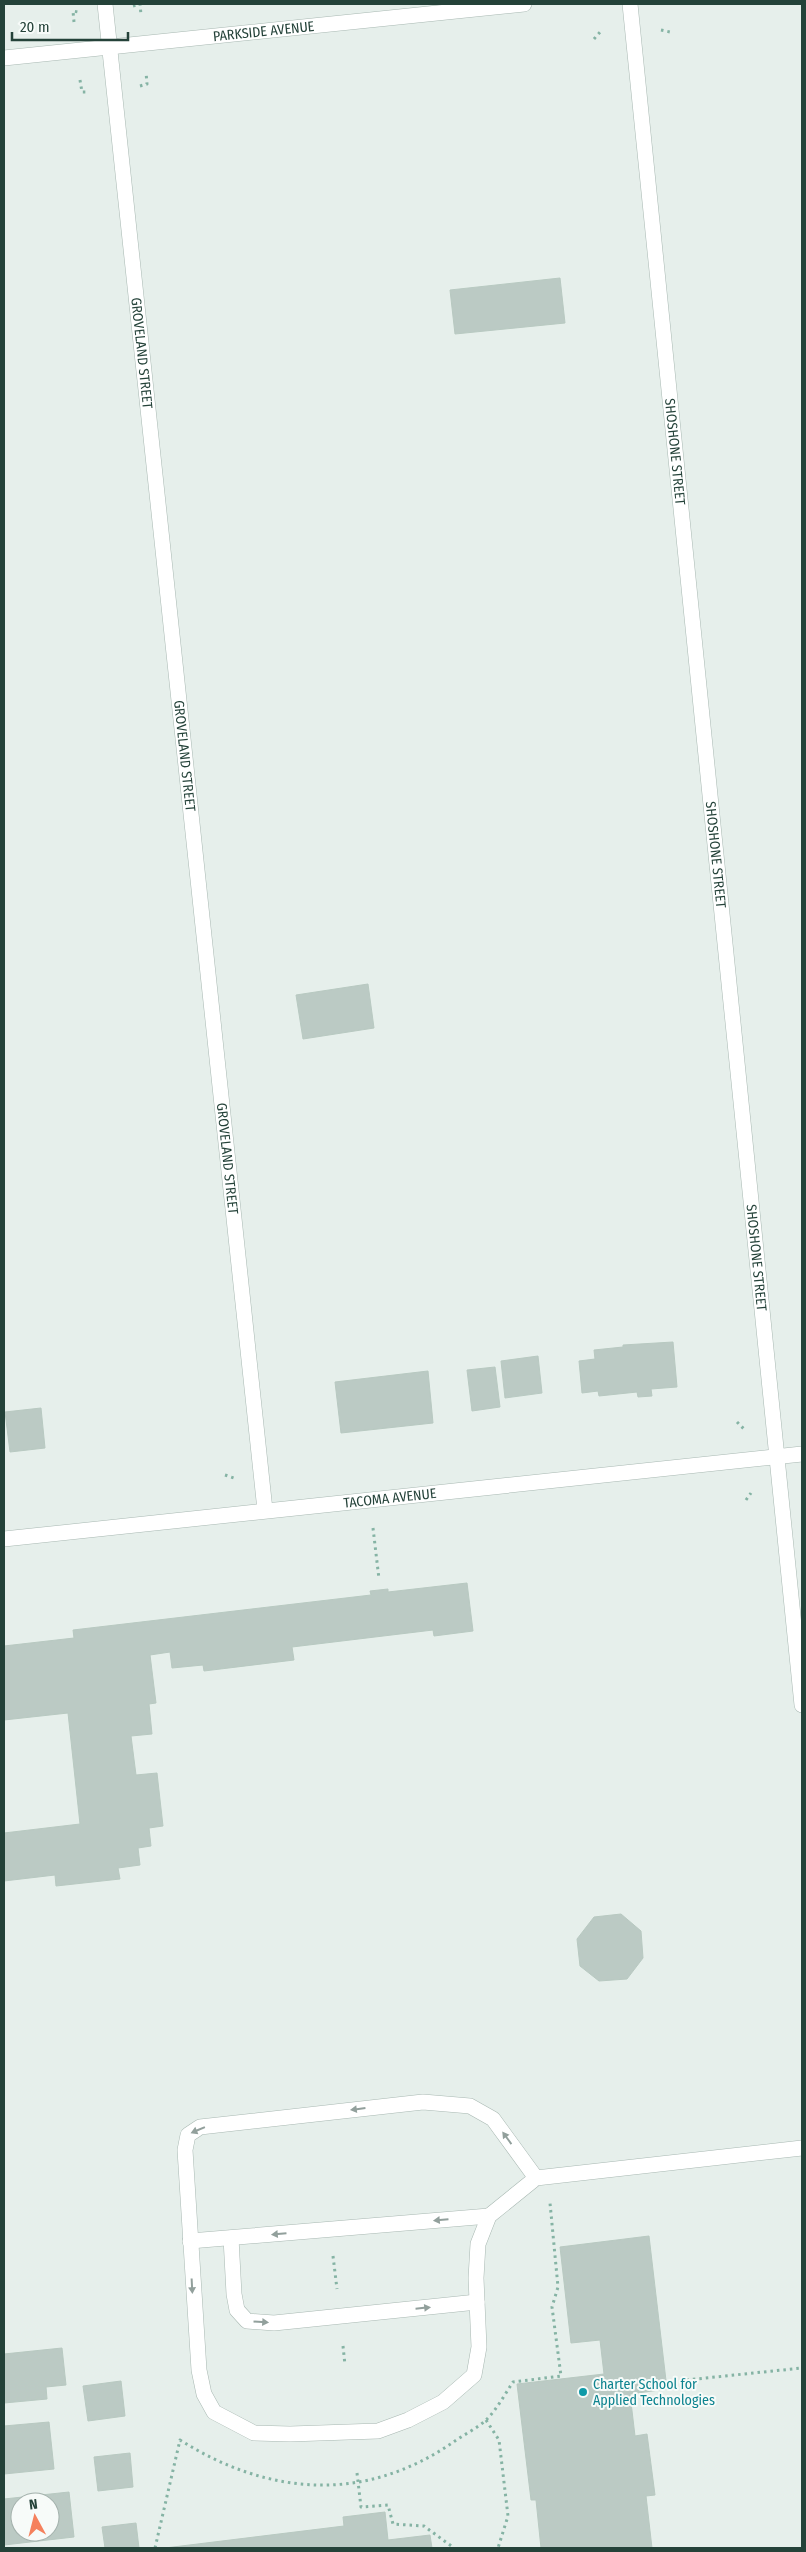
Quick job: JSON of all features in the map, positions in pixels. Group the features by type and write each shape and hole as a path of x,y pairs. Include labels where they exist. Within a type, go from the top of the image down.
{"street":[{"name":"GROVELAND STREET","path":"105,4 265,1510"},
{"name":"PARKSIDE AVENUE","path":"4,58 524,4"},
{"name":"SHOSHONE STREET","path":"630,4 802,1705"},
{"name":"TACOMA AVENUE","path":"4,1539 802,1454"},
{"path":"536,2178 492,2118 470,2106 423,2102 200,2127 188,2134 185,2150 199,2370 204,2394 214,2412 254,2433 290,2434 378,2431 408,2420 443,2402 474,2375 479,2347 477,2302 478,2244 489,2216 536,2178 802,2148"},
{"path":"190,2241 489,2216"},
{"path":"231,2238 234,2294 237,2310 247,2321 274,2323 477,2302"}],"path":[{"path":"140,4 141,16"},
{"path":"73,11 74,22"},
{"path":"594,39 601,30"},
{"path":"658,30 670,32"},
{"path":"146,72 147,84"},
{"path":"80,80 82,92"},
{"path":"737,1422 745,1430"},
{"path":"225,1475 236,1478"},
{"path":"746,1500 752,1492"},
{"path":"373,1524 379,1579"},
{"path":"513,2382 561,2376 552,2307 558,2286 550,2208"},
{"path":"333,2252 338,2294"},
{"path":"343,2346 345,2364"},
{"path":"666,2382 802,2368"},
{"path":"486,2420 499,2440 508,2516 498,2548"},
{"path":"155,2548 180,2440"},
{"path":"357,2474 361,2507 388,2505 394,2524 424,2526 454,2548"}],"building":[{"path":"560,278 565,323 455,334 450,290"},
{"path":"368,984 374,1028 303,1039 296,995"},
{"path":"673,1342 677,1387 651,1389 652,1396 638,1397 637,1392 599,1396 598,1391 582,1393 579,1361 595,1359 594,1350 623,1347 623,1345"},
{"path":"538,1356 542,1393 505,1398 501,1361"},
{"path":"495,1367 500,1407 472,1411 467,1370"},
{"path":"428,1371 433,1423 341,1433 335,1382"},
{"path":"41,1408 45,1448 10,1452 5,1412"},
{"path":"467,1583 473,1631 434,1636 433,1630 292,1647 294,1660 204,1671 203,1665 172,1668 170,1652 150,1655 156,1703 149,1704 152,1734 131,1736 136,1775 157,1773 163,1826 149,1828 151,1846 138,1848 140,1865 118,1868 120,1879 56,1886 55,1875 4,1881 4,1833 80,1824 68,1713 4,1720 4,1646 74,1638 73,1630 371,1595 370,1591 388,1589 388,1592"},
{"path":"621,1914 641,1931 643,1958 627,1979 599,1981 580,1966 577,1939 594,1917"},
{"name":"Charter School for Applied Technologies","path":"649,2236 667,2389 630,2394 635,2436 647,2434 655,2495 646,2496 652,2548 541,2548 536,2500 531,2500 517,2384 604,2374 600,2340 571,2343 560,2247"},
{"path":"62,2348 66,2385 46,2387 47,2399 4,2403 4,2354"},
{"path":"121,2381 125,2416 88,2421 83,2386"},
{"path":"49,2422 54,2469 4,2474 4,2426"},
{"path":"130,2453 133,2487 98,2491 94,2457"},
{"path":"69,2492 74,2537 60,2539 60,2493"},
{"path":"10,2498 10,2542 30,2542 4,2545 4,2499"},
{"path":"385,2512 388,2540 430,2535 432,2548 165,2548 344,2526 343,2517"},
{"path":"136,2523 139,2548 105,2548 102,2527"}],"place":[{"name":"Charter School for Applied Technologies","path":"583,2392"}]}
